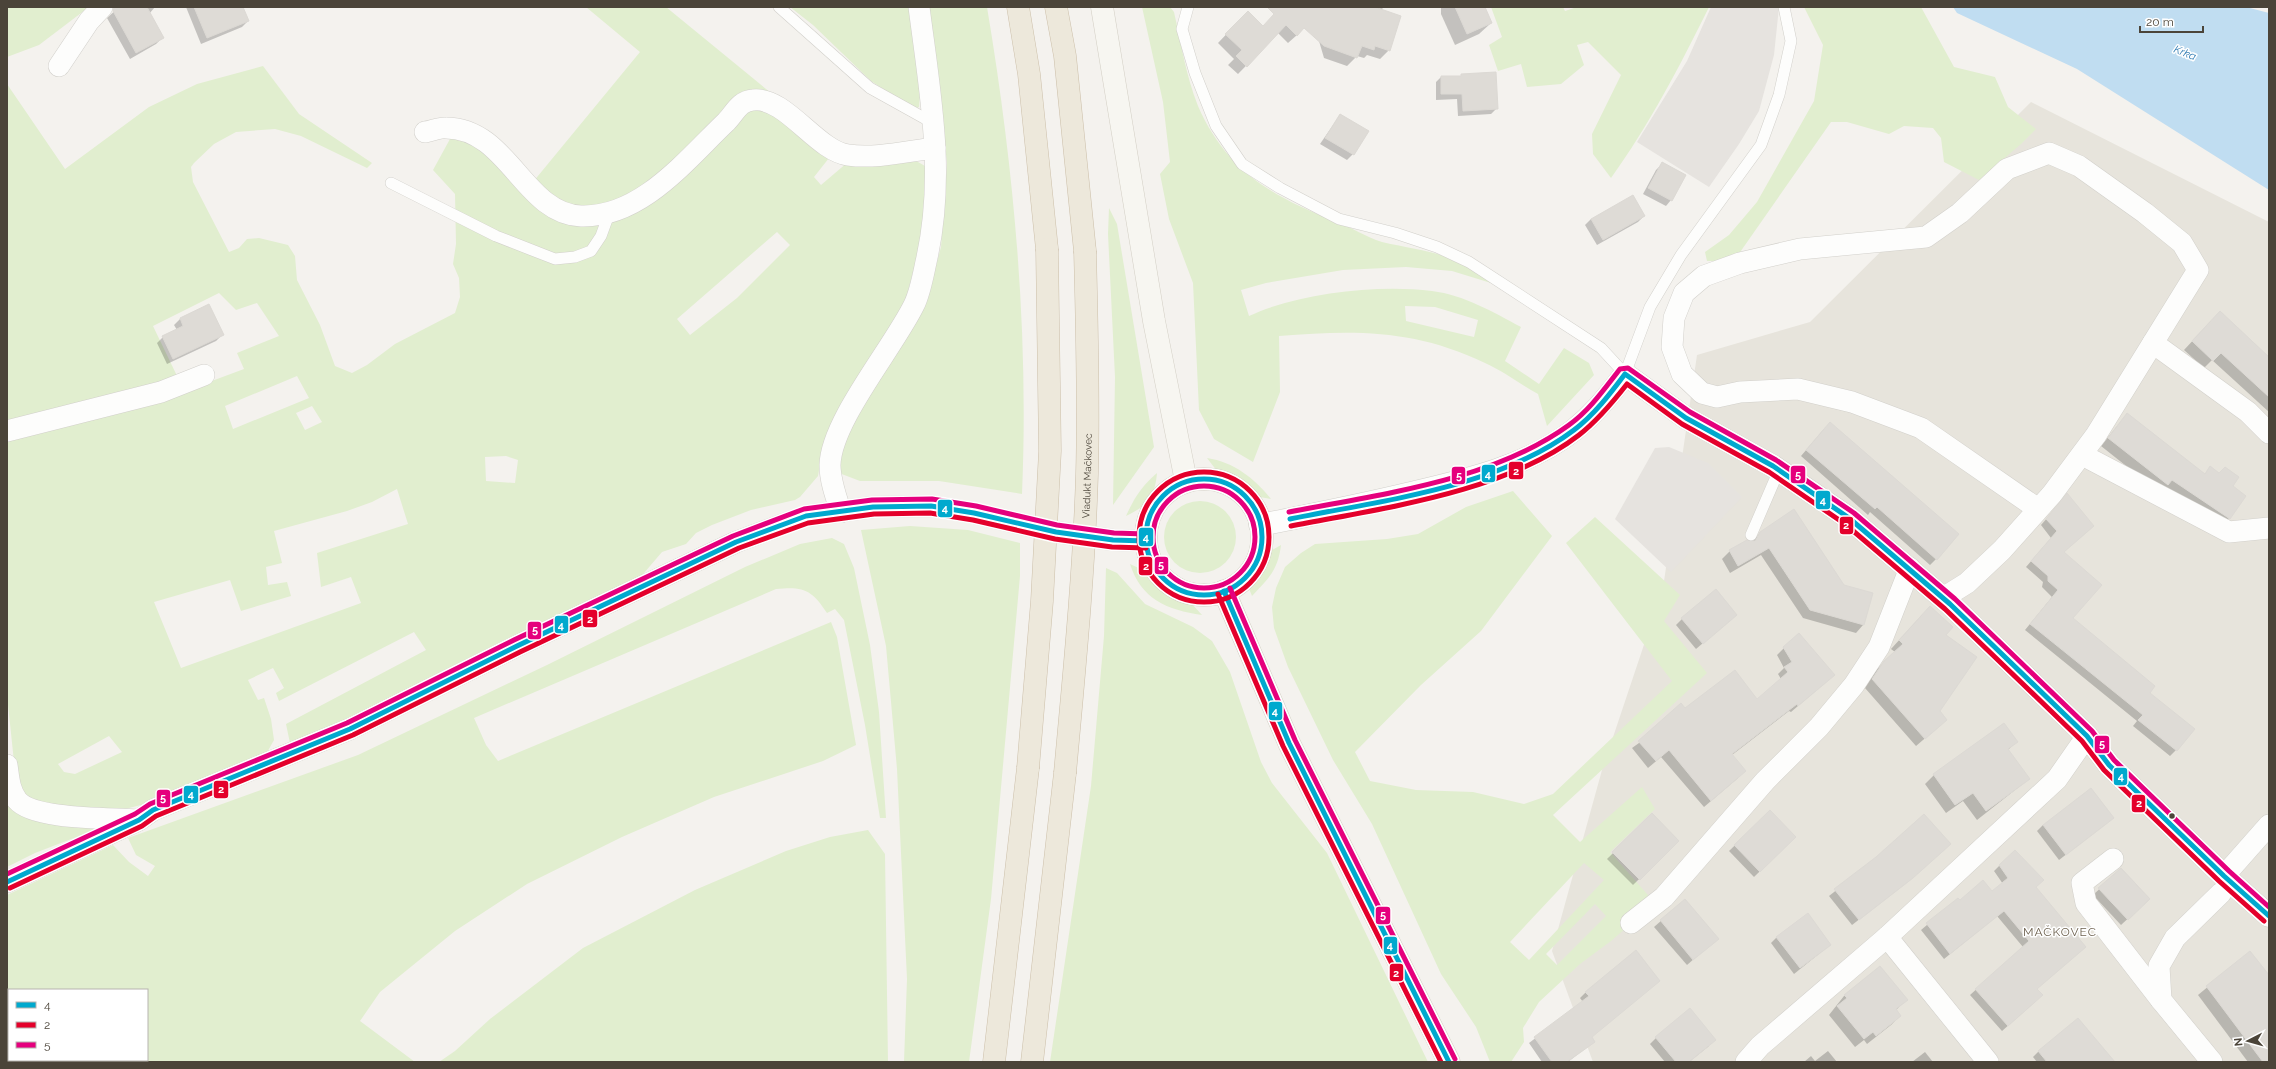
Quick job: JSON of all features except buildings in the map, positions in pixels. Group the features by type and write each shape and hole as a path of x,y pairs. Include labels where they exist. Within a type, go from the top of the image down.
{"highway":[{"path":"994,1062 1028,768 1042,601 1050,451 1047,249 1029,74 1018,7"},
{"name":"Viadukt Mačkovec","path":"1032,1062 1065,773 1078,624 1087,476 1088,354 1085,251 1065,56 1056,7"}],"main road":[{"path":"1102,7 1154,321 1186,481"},
{"path":"1200,478 1216,479 1232,485 1246,496 1256,509 1260,525 1262,542 1258,558 1250,572 1239,584 1224,591 1206,595 1187,593 1171,585 1157,572 1148,556 1146,541 1147,523 1152,510 1160,498 1170,488 1186,481 1200,478"},
{"path":"1224,591 1289,743 1449,1062"}],"street":[{"path":"59,66 89,21 102,7"},
{"path":"841,512 834,488 830,464 838,434 914,304 935,221 937,174 936,148 919,7"},
{"path":"426,132 446,128 474,134 495,149 553,209 579,216 609,214 628,206 664,181 729,119 739,105 753,99 768,102 784,111 834,150 848,155 877,155 936,148"},
{"path":"1943,598 1967,582 2002,550 2038,509 2096,434 2198,270 2182,243 2145,213 2079,166 2049,153 2007,168 1960,213 1926,237 1800,249 1740,263 1704,276 1684,293 1674,318 1672,347 1682,374 1702,393 1717,397 1740,392 1798,389 1852,402 1921,428 2038,509"},
{"path":"2153,344 2248,412 2269,433"},
{"path":"1260,525 1398,496 1502,469 1534,454 1574,431 1607,400 1625,374 1686,418 1779,470 1849,518 1910,568 2087,736 2109,765 2223,885 2269,916"},
{"path":"7,432 161,392 204,375"},
{"path":"2090,459 2229,532 2269,528"},
{"path":"7,882 139,820 153,810 350,729 517,646 736,542 806,516 873,507 931,506 974,513 1056,532 1113,540 1146,541"},
{"path":"1631,923 1664,897 1765,781 1819,727 1854,686 1879,647 1910,568"},
{"path":"1746,1062 1760,1046 1887,938 2057,779 2087,736"},
{"path":"7,765 10,788 18,801 30,809 47,814 139,820"},
{"path":"2161,1000 2159,966 2175,938 2223,885 2269,825"},
{"path":"2113,859 2082,883 2086,903 2161,1000 2212,1062"},
{"path":"1887,938 1988,1062"}],"lane":[{"path":"779,7 870,88 933,124"},
{"path":"1188,7 1182,29 1195,73 1216,126 1242,164 1280,188 1339,219 1423,242 1469,262 1601,348 1625,374 1646,316 1681,255 1761,145 1779,94 1791,41 1784,7"},
{"path":"391,183 496,236 556,259 576,257 591,251 601,236 609,214"},
{"path":"1751,535 1779,470"}],"shaded area":[{"path":"1711,7 1779,7 1774,55 1759,111 1739,144 1709,187 1637,142 1687,61"},
{"path":"2031,102 2269,222 2269,1062 1593,1062 1552,951 1602,770 1663,588 1697,355 1810,322"},
{"path":"1669,447 1708,463 1742,497 1671,572 1615,519 1655,448"}],"green space":[{"path":"7,7 89,7 39,45 7,57"},
{"path":"586,7 666,7 771,93 655,180 601,207 568,205 533,182 640,52"},
{"path":"790,7 909,7 920,95 919,107 914,109 871,81 813,25"},
{"path":"929,7 987,7 1005,128 1017,250 1023,372 1024,433 1022,494 939,481 860,481 839,473 843,444 853,423 928,295 941,247 947,163"},
{"path":"1142,7 1170,7 1174,12 1187,71 1198,106 1209,128 1222,148 1253,178 1271,191 1312,212 1341,223 1382,242 1426,251 1452,259 1478,273 1491,283 1452,271 1406,267 1343,270 1266,283 1241,290 1249,316 1291,301 1339,292 1411,289 1444,293 1467,300 1521,327 1505,361 1539,384 1564,348 1589,363 1594,375 1547,426 1538,394 1492,366 1459,352 1409,338 1384,334 1333,333 1279,336 1280,392 1253,462 1214,439 1199,410 1193,283 1169,219 1160,174 1170,162 1163,102","holes":["1405,306 1435,307 1478,320 1474,337 1406,321"]},
{"path":"1491,7 1563,7 1565,11 1577,7 1709,7 1651,117 1611,178 1593,154 1592,134 1621,75 1588,42 1577,45 1584,65 1561,84 1527,87 1521,64 1498,71 1489,45 1502,37"},
{"path":"1804,7 1921,7 1954,67 1995,77 2008,107 2036,129 1979,180 1944,162 1941,138 1933,128 1904,126 1889,134 1847,122 1831,122 1736,258 1720,261 1707,261 1705,252 1729,235 1757,202 1814,101 1823,45"},
{"path":"263,66 299,114 372,163 367,168 301,136 275,129 236,132 214,144 191,167 193,182 229,252 239,248 247,239 259,238 288,245 295,256 297,280 320,325 335,366 352,373 367,365 395,344 455,313 460,297 459,278 453,264 456,244 455,194 433,170 450,139 462,136 486,147 520,185 600,220 744,110 768,108 833,153 814,177 821,185 848,162 911,158 925,166 926,209 920,246 905,302 823,447 818,476 800,497 795,500 751,510 712,525 696,533 686,544 662,552 638,580 291,748 286,724 426,650 414,632 279,701 276,693 284,688 273,668 248,680 258,700 264,698 271,719 274,740 265,756 153,802 125,809 71,811 29,800 16,781 7,695 7,437 201,385 244,369 237,353 279,336 257,303 236,310 219,293 153,326 178,378 7,425 7,84 65,169 149,107 197,84","holes":["777,232 790,245 737,298 690,335 677,319","297,376 309,398 233,429 225,406","312,406 322,422 305,430 296,413","506,456 518,460 515,483 486,481 485,457","397,489 408,524 317,553 321,587 351,577 361,603 181,668 154,602 230,580 241,611 291,596 287,582 268,585 266,567 282,563 274,531 347,511 372,502","109,736 122,752 75,774 64,772 58,764"]},
{"path":"1109,208 1117,224 1154,447 1113,505 1115,377 1108,234"},
{"path":"1207,458 1226,463 1243,472 1258,484 1271,499 1254,496 1241,482 1220,475"},
{"path":"1157,473 1152,495 1149,500 1126,516 1139,493"},
{"path":"1513,491 1552,536 1481,631 1421,685 1355,752 1370,781 1416,790 1473,792 1524,804 1553,794 1672,681 1566,543 1595,517 1680,595 1664,621 1707,673 1553,815 1580,842 1642,787 1655,809 1610,852 1655,903 1611,941 1580,964 1539,1002 1523,1028 1524,1042 1511,1062 1490,1062 1476,1027 1441,974 1372,824 1333,760 1288,667 1274,628 1272,607 1276,588 1285,567 1301,553 1315,544 1387,539 1418,534 1466,507","holes":["1584,863 1604,880 1529,960 1510,942","1595,904 1606,916 1557,965 1546,954"]},
{"path":"1193,501 1207,501 1226,511 1236,530 1236,544 1226,563 1207,573 1193,573 1174,563 1164,544 1164,530 1174,511"},
{"path":"910,526 968,530 1020,543 1020,576 991,899 969,1062 904,1062 907,979 897,769 886,646 861,530"},
{"path":"832,538 844,544 854,568 870,645 879,712 886,818 880,818 865,725 844,620 835,609 827,613 817,599 806,591 794,588 776,589 474,718 486,745 498,761 831,622 837,637 856,745 823,761 714,797 622,837 527,884 455,931 380,992 360,1021 415,1062 7,1062 7,895 113,845 129,862 148,876 155,866 136,855 128,838 358,755 547,665 745,567 800,544"},
{"path":"1281,545 1278,561 1272,573 1252,596 1248,586 1265,554"},
{"path":"1130,564 1145,571 1158,585 1171,594 1192,604 1202,615 1178,610 1157,601 1141,586"},
{"path":"1106,568 1117,573 1145,604 1193,627 1212,641 1230,672 1261,762 1272,783 1327,853 1428,1062 1050,1062 1091,786 1104,636"},
{"path":"7,788 100,828 35,853 7,867"},
{"path":"868,830 885,854 888,1062 439,1062 455,1051 490,1019 583,948 695,890 786,851 830,837"}],"water":[{"name":"Krka","path":"1953,7 2246,7 2269,13 2269,190 2077,69 1957,13"}],"transit line":[{"name":"5","path":"1289,512 1361,499 1435,483 1506,460 1539,444 1577,419 1603,391 1620,369 1628,368 1690,412 1776,460 1854,513 1955,599 2092,731 2114,760 2229,871 2269,907"},
{"name":"4","path":"1290,519 1400,498 1438,489 1475,479 1510,466 1544,450 1574,430 1608,397 1625,374 1686,418 1773,466 1849,518 1950,604 2087,736 2109,765 2224,876 2269,916"},
{"name":"2","path":"1291,526 1441,496 1479,485 1515,471 1549,455 1579,435 1592,424 1627,384 1682,424 1769,472 1845,524 1945,609 2082,741 2104,770 2219,881 2264,921"},
{"name":"2","path":"1210,472 1229,477 1250,491 1264,512 1268,524 1269,537 1268,550 1264,562 1250,583 1229,597 1217,601 1198,602 1179,597 1158,583 1144,562 1140,550 1139,531 1144,512 1158,491 1179,477 1191,473 1210,472"},
{"name":"4","path":"1204,479 1226,483 1245,496 1258,515 1262,537 1258,559 1245,578 1226,591 1204,595 1182,591 1163,578 1150,559 1146,537 1150,515 1163,496 1182,483 1204,479"},
{"name":"5","path":"1204,486 1224,490 1240,501 1251,517 1255,537 1251,557 1240,573 1224,584 1204,588 1184,584 1168,573 1157,557 1153,537 1157,517 1168,501 1184,490 1204,486"},
{"name":"5","path":"7,874 135,814 150,804 347,723 514,640 733,536 804,509 872,500 932,499 976,506 1057,525 1114,533 1146,534"},
{"name":"4","path":"7,882 139,820 153,810 350,729 517,646 736,542 806,516 873,507 931,506 974,513 1056,532 1113,540 1146,541"},
{"name":"2","path":"10,888 142,826 156,816 353,735 520,652 739,548 808,523 874,514 930,513 973,520 1055,539 1112,547 1146,548"},
{"name":"5","path":"1230,588 1295,740 1455,1059"},
{"name":"4","path":"1224,591 1289,743 1449,1062"},
{"name":"2","path":"1218,594 1283,746 1441,1062"}],"district":[{"name":"MAČKOVEC","path":"2060,932"}]}
